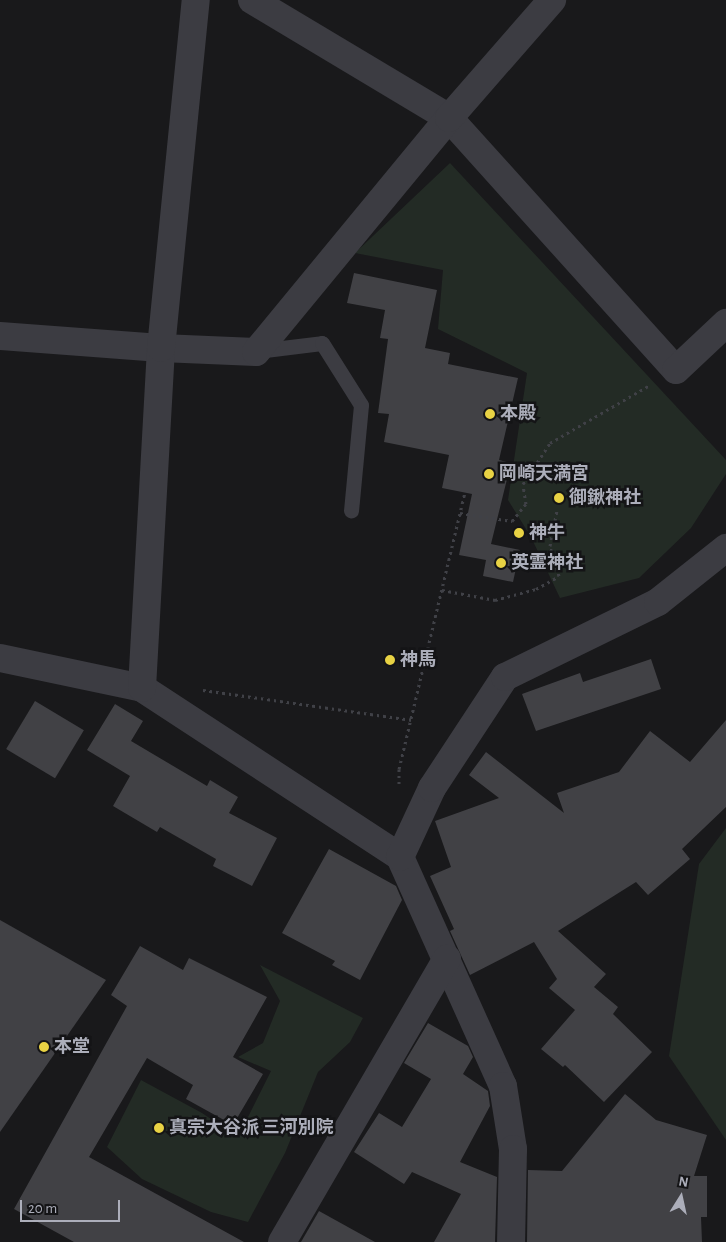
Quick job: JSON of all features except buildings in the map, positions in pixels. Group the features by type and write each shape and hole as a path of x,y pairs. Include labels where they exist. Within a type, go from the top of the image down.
{"street":[{"path":"142,688 161,348 196,0"},
{"path":"252,0 449,118 676,370 726,323"},
{"path":"0,336 161,348 256,352 449,118 552,0"},
{"path":"400,857 432,788 505,677 658,602 726,548"},
{"path":"0,658 142,688 400,857 503,1086 513,1149 512,1242"},
{"path":"282,1242 447,958"}],"lane":[{"path":"256,352 322,342 362,405 351,511"}],"path":[{"path":"460,512 512,521 526,504 523,484 550,443 676,370"},
{"path":"399,769 465,493"},
{"path":"442,590 495,600 536,589 559,576 550,546 557,510"},
{"path":"194,689 231,692 412,720"}],"shaded area":[{"path":"450,163 726,460 726,474 691,528 639,578 560,598 531,537 508,500 527,373 438,329 443,270 355,253"},
{"path":"726,828 726,1140 669,1056 699,864"},
{"path":"260,965 363,1018 350,1042 318,1072 285,1153 248,1222 211,1212 142,1179 107,1147 141,1080 202,1113 238,1137 271,1071 238,1057 263,1043 280,1001"}],"place":[{"name":"本殿","path":"490,414"},
{"name":"岡崎天満宮","path":"489,474"},
{"name":"御鍬神社","path":"559,498"},
{"name":"神牛","path":"519,533"},
{"name":"英霊神社","path":"501,563"},
{"name":"神馬","path":"390,660"},
{"name":"本堂","path":"44,1047"},
{"name":"真宗大谷派 三河別院","path":"159,1128"}]}
